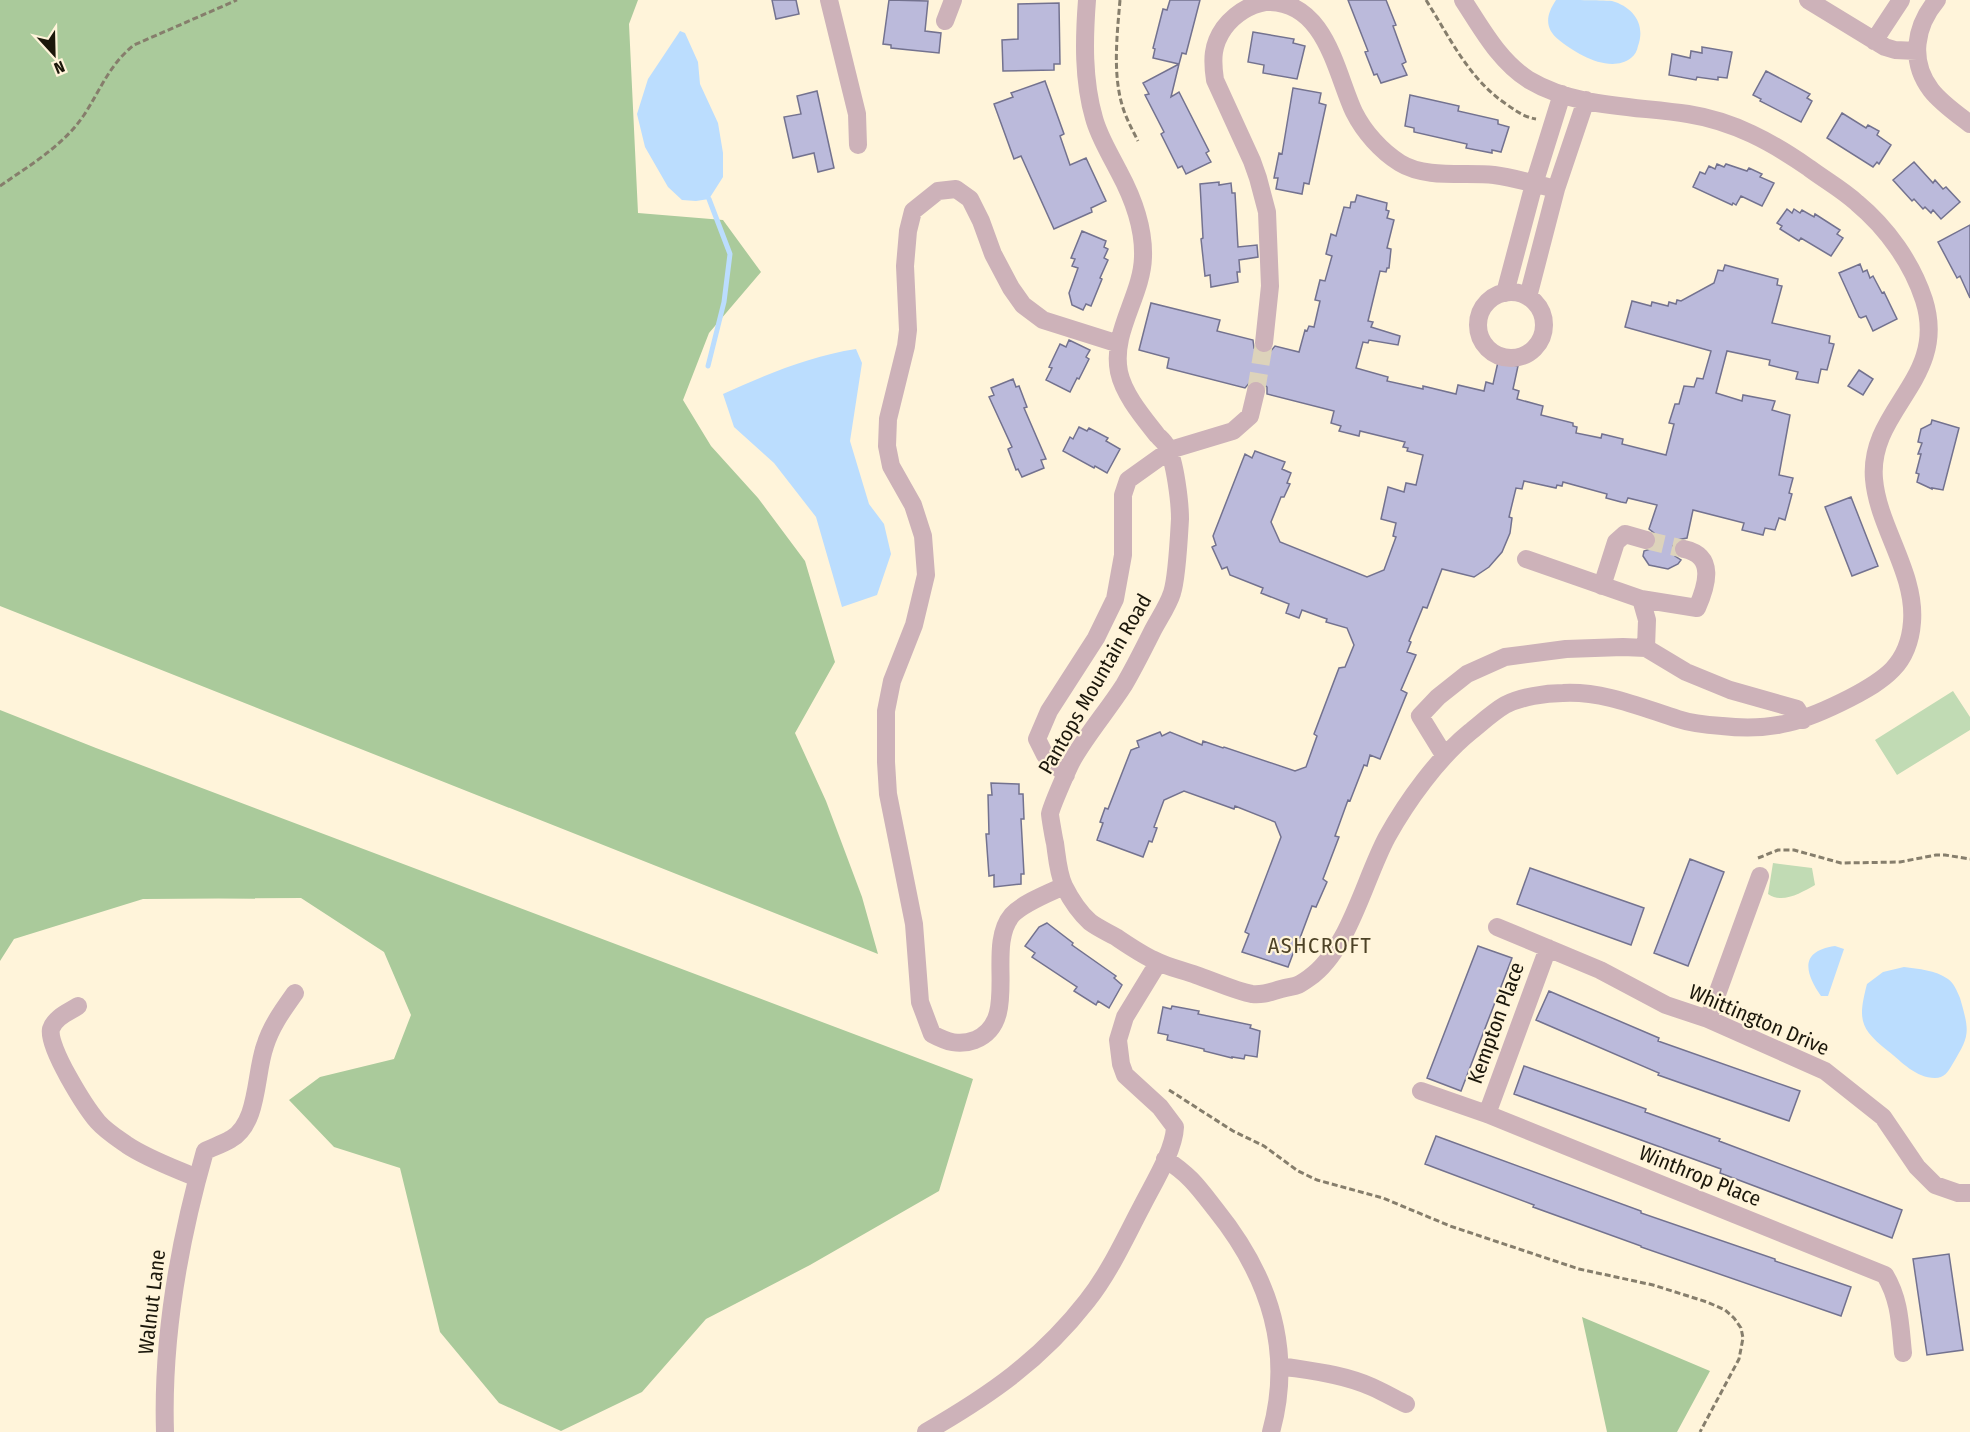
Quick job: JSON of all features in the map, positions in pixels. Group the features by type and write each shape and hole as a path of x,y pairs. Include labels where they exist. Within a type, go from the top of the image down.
{"street":[{"path":"829,0 857,114 858,145"},
{"path":"945,21 953,0"},
{"name":"Pantops Mountain Road","path":"1087,0 1084,35 1086,75 1094,118 1131,197 1141,228 1144,250 1142,273 1119,344 1117,361 1124,387 1137,408 1170,450 1180,511 1174,590 1127,681 1073,759 1050,814 1061,880 1084,918 1158,963 1232,986 1249,994 1267,993 1297,985 1316,973 1336,950 1386,839 1403,811 1444,755 1468,733 1506,705 1535,696 1566,692 1616,697 1690,723 1753,729 1784,726 1837,705 1890,674 1908,645 1912,627 1912,608 1895,546 1878,504 1874,482 1874,460 1878,443 1886,424 1909,390 1927,354 1929,319 1923,298 1904,256 1883,228 1858,203 1758,136 1730,124 1693,114 1586,100 1562,94 1533,82 1506,62 1491,44 1463,0"},
{"path":"1808,0 1874,41 1895,50 1917,51"},
{"path":"1874,41 1901,0"},
{"path":"1937,0 1928,10 1916,40 1920,69 1924,81 1933,93 1970,124"},
{"path":"1264,343 1270,286 1267,212 1258,178 1215,80 1212,64 1214,48 1219,36 1228,22 1241,12 1256,5 1283,2 1298,7 1310,15 1326,38 1355,114 1371,138 1384,152 1402,164 1418,170 1494,175 1556,189"},
{"path":"1505,293 1534,184 1562,94"},
{"path":"1528,297 1556,189 1586,100"},
{"path":"1064,886 1030,902 1013,914 1006,925 1001,946 1001,990 996,1021 986,1035 967,1043 950,1043 932,1034 920,1002 914,924 888,794 886,762 886,711 892,681 914,625 926,575 923,536 913,505 891,466 887,446 888,419 908,330 905,266 908,231 913,211 938,191 956,189 970,199 993,254 1023,305 1043,320 1119,344"},
{"path":"1505,293 1528,297 1542,315 1544,326 1536,347 1516,358 1504,358 1485,347 1478,326 1485,304 1505,293"},
{"path":"1066,775 1045,755 1037,739 1049,711 1096,638 1115,599 1123,555 1123,495 1128,480 1170,450 1233,431 1250,416 1256,391"},
{"path":"1602,586 1616,542 1625,534 1647,540"},
{"path":"1526,559 1641,599 1697,608 1704,592 1707,573 1702,558 1693,551 1684,549"},
{"path":"1641,599 1647,620 1646,648"},
{"path":"1444,755 1420,716 1437,697 1467,674 1505,657 1566,649 1646,648 1686,672 1730,690 1797,709 1803,720"},
{"path":"1708,1019 1757,868"},
{"name":"Whittington Drive","path":"1497,927 1600,970 1666,1005 1708,1019 1825,1071 1883,1117 1917,1167 1935,1185 1958,1193 1970,1193"},
{"name":"Kempton Place","path":"1486,1114 1548,948"},
{"path":"926,1432 974,1404 1010,1379 1037,1356 1066,1326 1112,1264 1155,1180 1175,1138 1175,1127 1160,1107 1125,1075 1118,1041 1125,1017 1158,963"},
{"name":"Walnut Lane","path":"165,1432 164,1398 174,1292 181,1245 197,1178 205,1151 232,1139 248,1118 264,1047 275,1023 295,993"},
{"path":"78,1006 56,1021 51,1030 51,1039 79,1095 97,1121 128,1146 160,1163 197,1178"},
{"name":"Winthrop Place","path":"1421,1091 1486,1114 1885,1275 1894,1289 1898,1306 1903,1353"},
{"path":"1165,1159 1191,1178 1230,1227 1264,1288 1279,1345 1279,1396 1271,1432"},
{"path":"1280,1366 1371,1386 1406,1404"}],"path":[{"path":"0,186 52,149 67,135 84,115 112,67 123,53 134,45 237,0"},
{"path":"1120,0 1116,43 1118,86 1124,111 1138,141"},
{"path":"1426,0 1483,87 1520,114 1543,121"},
{"path":"1757,868 1762,855 1778,850 1794,850 1841,863 1900,862 1936,855 1970,859"},
{"path":"1167,1089 1233,1131 1264,1146 1298,1171 1317,1180 1383,1198 1450,1226 1568,1266 1653,1285 1725,1310 1741,1328 1743,1349 1700,1432"}],"green space":[{"path":"0,0 638,0 629,24 638,213 723,220 761,272 709,333 683,400 711,446 758,498 805,561 835,662 795,733 826,801 862,897 878,954 0,606"},
{"path":"1953,691 1970,717 1970,730 1897,775 1875,740"},
{"path":"0,710 973,1079 939,1191 810,1265 706,1319 642,1392 561,1431 499,1403 440,1332 400,1168 334,1147 289,1100 320,1077 394,1059 411,1015 384,952 301,898 143,899 14,939 0,961"},
{"path":"1773,863 1812,868 1815,885 1785,898 1773,897 1768,894"},
{"path":"1582,1317 1710,1371 1677,1432 1607,1432"}],"water":[{"path":"1556,0 1612,1 1626,7 1639,24 1640,38 1635,54 1623,62 1603,63 1584,56 1566,45 1554,35 1549,26 1550,11"},
{"path":"680,31 685,33 698,62 700,84 718,123 723,153 723,177 709,199 696,201 682,200 668,187 645,147 637,114 648,79"},
{"path":"856,349 862,363 850,441 869,504 884,524 891,554 877,595 842,607 816,517 774,463 734,427 723,394 805,361"},
{"path":"1835,946 1844,949 1828,996 1821,996 1811,979 1808,964 1815,953"},
{"path":"1904,967 1927,970 1943,976 1952,983 1960,998 1967,1033 1958,1055 1949,1070 1941,1077 1928,1077 1910,1069 1871,1036 1863,1022 1862,1006 1867,984 1883,972"}],"building":[{"path":"772,0 796,0 799,14 776,19"},
{"path":"889,0 928,1 925,31 941,33 939,53 891,48 891,45 883,44"},
{"path":"1170,0 1200,0 1186,54 1182,53 1179,64 1153,58 1155,49 1153,48 1163,9 1167,10"},
{"path":"1348,0 1386,0 1396,25 1393,26 1406,62 1402,64 1407,75 1381,83 1377,74 1374,75 1365,52 1368,51"},
{"path":"1059,3 1060,64 1054,64 1054,70 1003,71 1002,40 1018,39 1018,4"},
{"path":"1253,32 1294,39 1293,43 1305,46 1297,79 1263,73 1264,65 1248,62"},
{"path":"1702,47 1732,52 1727,78 1718,77 1718,80 1697,77 1696,80 1669,75 1672,54 1690,58 1691,51 1702,53"},
{"path":"1179,64 1171,97 1179,92 1209,151 1206,153 1211,162 1186,174 1182,166 1178,168 1161,134 1164,132 1145,95 1149,94 1143,83"},
{"path":"1766,71 1810,94 1807,98 1812,101 1801,122 1753,95"},
{"path":"1045,81 1064,134 1060,136 1070,165 1086,158 1106,201 1091,208 1092,212 1054,229 1021,156 1014,159 994,104 1013,97 1011,93"},
{"path":"1293,88 1321,93 1319,103 1326,105 1309,184 1304,183 1302,194 1276,189 1278,178 1274,178 1279,153 1282,154"},
{"path":"817,91 834,168 818,172 814,153 793,158 784,117 801,114 797,96"},
{"path":"1410,95 1459,106 1458,111 1498,120 1498,124 1509,127 1501,152 1492,150 1492,153 1466,148 1467,144 1414,132 1414,128 1405,126"},
{"path":"1842,113 1866,128 1868,125 1879,131 1877,135 1891,145 1879,164 1877,162 1873,167 1827,138"},
{"path":"1914,162 1933,183 1935,180 1943,189 1946,187 1960,202 1941,219 1933,210 1931,213 1925,207 1923,209 1914,199 1912,201 1893,180"},
{"path":"1717,164 1724,167 1726,164 1747,171 1749,168 1762,174 1760,177 1774,183 1762,206 1741,196 1736,205 1733,203 1732,205 1693,187 1700,172 1705,174 1709,166 1715,169"},
{"path":"1219,182 1219,185 1231,183 1232,193 1235,193 1238,247 1257,245 1258,257 1239,260 1238,282 1211,287 1210,275 1205,276 1201,239 1203,238 1200,184"},
{"path":"1357,195 1387,203 1386,210 1389,211 1387,218 1394,220 1387,248 1391,249 1389,268 1386,272 1380,271 1368,321 1373,322 1371,327 1400,336 1398,345 1369,340 1368,343 1363,342 1356,368 1388,377 1387,381 1456,394 1458,385 1484,391 1486,382 1493,384 1498,362 1518,366 1513,389 1519,391 1517,399 1543,406 1541,415 1573,423 1573,426 1577,427 1576,433 1601,438 1602,434 1623,439 1622,444 1666,455 1674,424 1669,423 1675,404 1679,404 1684,386 1694,387 1697,378 1703,379 1711,351 1625,327 1632,301 1651,306 1652,302 1668,306 1669,302 1676,304 1677,300 1681,301 1714,283 1718,270 1723,271 1725,265 1778,279 1777,285 1782,286 1772,323 1830,336 1829,343 1834,344 1827,370 1821,369 1818,383 1796,379 1798,372 1769,365 1770,360 1727,351 1716,393 1742,401 1743,395 1775,401 1772,410 1790,415 1779,475 1793,478 1789,493 1792,494 1785,520 1779,518 1775,530 1765,528 1763,535 1742,530 1744,523 1693,510 1687,538 1677,540 1673,546 1675,556 1681,560 1668,569 1649,565 1643,556 1644,551 1653,548 1657,543 1654,533 1649,529 1657,505 1628,498 1626,503 1621,502 1606,498 1607,494 1563,482 1562,486 1557,485 1556,488 1524,481 1522,489 1516,488 1509,517 1512,518 1510,533 1502,552 1489,567 1474,577 1442,569 1427,608 1423,607 1409,641 1411,642 1407,652 1416,655 1401,690 1407,693 1380,759 1370,755 1350,801 1348,800 1335,836 1339,837 1323,879 1327,882 1316,907 1312,906 1300,938 1304,939 1298,952 1294,951 1288,967 1242,952 1249,934 1245,932 1281,837 1275,822 1235,806 1234,809 1184,791 1164,800 1154,827 1157,828 1152,842 1149,841 1143,857 1097,840 1103,823 1100,822 1105,808 1108,809 1131,750 1139,747 1137,741 1160,732 1162,736 1170,732 1202,745 1203,741 1224,747 1295,771 1306,767 1317,736 1314,734 1339,668 1345,667 1354,645 1347,628 1326,622 1327,619 1302,610 1299,618 1286,613 1289,604 1261,593 1263,588 1230,575 1227,567 1222,569 1212,547 1216,545 1213,536 1245,454 1252,458 1255,451 1285,462 1282,469 1291,473 1287,483 1290,484 1284,497 1281,497 1271,522 1280,542 1367,577 1384,570 1396,537 1393,536 1396,523 1381,519 1388,487 1404,492 1406,483 1416,485 1423,455 1407,451 1408,448 1403,447 1405,442 1360,431 1359,436 1339,431 1341,426 1331,423 1334,411 1267,394 1267,387 1259,380 1252,380 1245,388 1167,368 1169,358 1139,350 1151,303 1220,320 1217,331 1253,340 1254,348 1262,354 1269,353 1275,346 1299,352 1305,330 1307,331 1309,326 1314,327 1320,301 1315,300 1320,280 1325,281 1332,256 1326,254 1331,234 1336,236 1344,207 1350,208 1351,202 1355,202"},
{"path":"1787,209 1792,213 1794,209 1800,213 1802,210 1814,217 1815,214 1840,230 1837,234 1843,238 1831,256 1801,238 1799,241 1780,229 1782,226 1777,223"},
{"path":"1970,225 1970,298 1960,276 1957,278 1938,242"},
{"path":"1082,231 1106,241 1104,247 1108,249 1104,258 1108,260 1091,306 1086,304 1083,310 1072,305 1069,293 1078,268 1072,266 1075,259 1071,258"},
{"path":"1860,264 1863,272 1867,270 1870,278 1873,276 1882,293 1884,292 1897,319 1873,331 1866,316 1859,317 1839,273"},
{"path":"1069,340 1090,350 1086,357 1089,359 1070,392 1046,380 1052,368 1049,367 1060,344 1066,347"},
{"path":"1859,370 1873,379 1863,395 1848,386"},
{"path":"1013,379 1016,387 1019,386 1027,407 1024,408 1046,459 1041,460 1044,468 1022,477 1018,469 1016,470 1008,449 1012,447 989,397 994,395 991,388"},
{"path":"1932,420 1959,428 1943,490 1932,489 1917,482 1919,474 1916,473 1921,454 1918,454 1922,443 1918,442 1921,429 1931,424"},
{"path":"1079,427 1087,431 1089,428 1108,438 1106,441 1120,449 1107,473 1063,451 1070,437 1073,439"},
{"path":"1851,497 1878,566 1852,576 1825,507"},
{"path":"991,783 1019,784 1019,794 1023,794 1024,819 1021,819 1024,874 1021,874 1021,884 994,887 994,875 989,876 986,834 989,834 988,795 992,795"},
{"path":"1690,859 1724,872 1688,966 1654,953"},
{"path":"1530,868 1644,908 1631,945 1517,904"},
{"path":"1047,923 1073,943 1072,945 1116,976 1114,978 1122,985 1109,1008 1098,1001 1096,1005 1074,991 1077,987 1032,957 1035,953 1025,946 1039,927"},
{"path":"1478,946 1512,958 1461,1091 1427,1078"},
{"path":"1549,991 1659,1038 1658,1041 1800,1091 1789,1121 1658,1075 1659,1073 1536,1020"},
{"path":"1172,1006 1251,1025 1250,1028 1260,1031 1257,1057 1245,1055 1244,1059 1232,1058 1167,1040 1168,1035 1158,1033 1163,1007 1171,1009"},
{"path":"1524,1066 1646,1109 1645,1112 1902,1210 1892,1238 1720,1173 1721,1169 1514,1094"},
{"path":"1436,1136 1641,1211 1641,1213 1851,1287 1841,1316 1641,1247 1425,1164"},
{"path":"1949,1254 1963,1350 1927,1355 1913,1259"}],"waterway":[{"path":"708,366 724,302 730,254 709,199"}],"tunnel":[{"path":"1256,391 1264,343"},
{"path":"1646,540 1684,549"}],"district":[{"name":"ASHCROFT","path":"1320,945"}]}
